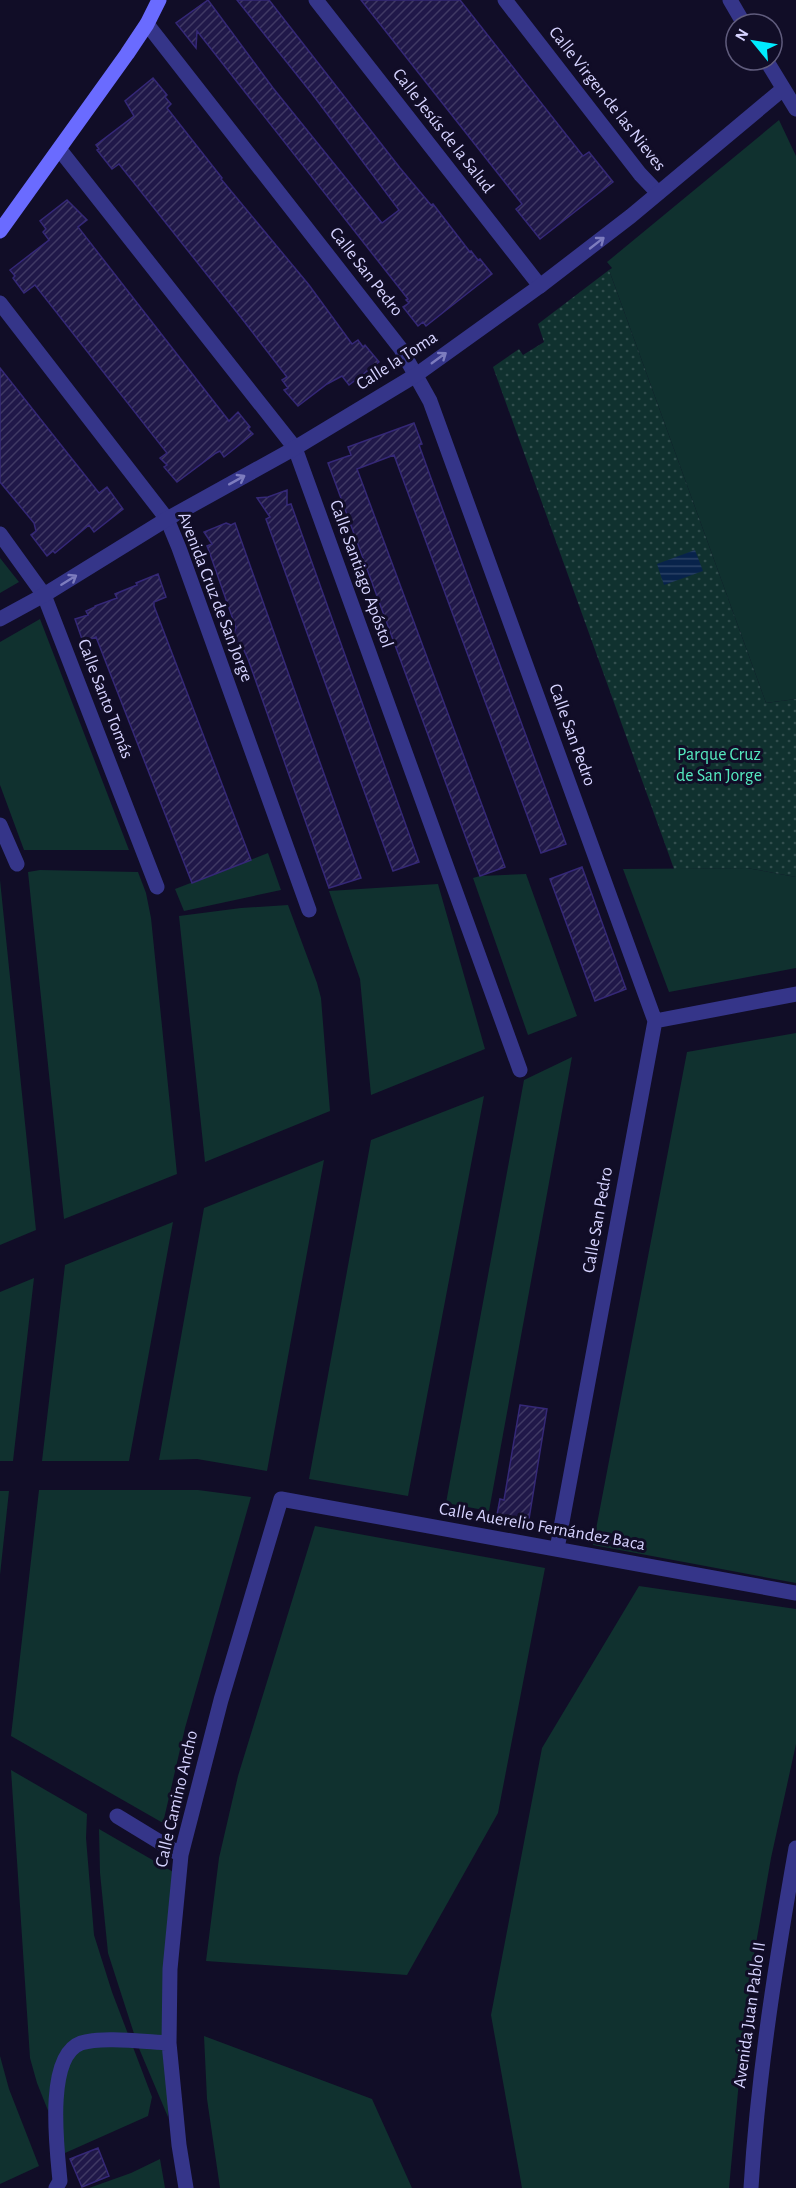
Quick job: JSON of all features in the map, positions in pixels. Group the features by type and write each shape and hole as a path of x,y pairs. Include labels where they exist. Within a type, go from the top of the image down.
{"main road":[{"path":"0,231 60,150 147,24 159,0"}],"street":[{"name":"Calle Jesús de la Salud","path":"316,0 540,286"},
{"name":"Calle Virgen de las Nieves","path":"505,0 640,174 658,193"},
{"name":"Calle San Pedro","path":"147,24 401,349 430,400 655,1021 557,1549"},
{"path":"773,72 796,109"},
{"name":"Calle la Toma","path":"0,619 44,595 166,519 295,448 416,375 540,286 658,193 783,89"},
{"name":"Calle Santiago Apóstol","path":"60,150 295,448 520,1070"},
{"name":"Avenida Cruz de San Jorge","path":"0,303 166,519 179,548 309,910"},
{"name":"Calle Santo Tomás","path":"0,534 44,595 157,887"},
{"path":"0,825 17,864"},
{"path":"655,1021 796,994"},
{"name":"Calle Auerelio Fernández Baca","path":"281,1499 796,1593"},
{"name":"Calle Camino Ancho","path":"186,2188 178,2145 169,2043 170,1969 181,1855 221,1700 281,1499"},
{"path":"117,1816 181,1855"},
{"name":"Avenida Juan Pablo II","path":"751,2188 755,2125 767,2024 796,1848"},
{"path":"56,2188 60,2181 56,2116 58,2082 62,2061 70,2049 83,2042 104,2040 169,2043"}],"green space":[{"path":"779,120 796,156 796,699 766,703 609,270 612,268 607,262"},
{"name":"Parque Cruz de San Jorge","path":"609,270 766,703 796,699 796,877 747,868 674,869 493,367 519,349 523,355 544,342 538,324"},
{"path":"0,558 19,582 0,593"},
{"path":"40,619 129,850 24,850 0,785 0,642"},
{"path":"268,853 281,890 184,911 175,889"},
{"path":"747,868 796,877 796,968 669,992 623,869"},
{"path":"40,870 138,872 146,893 151,918 177,1174 64,1219 28,872"},
{"path":"526,874 577,1016 528,1035 473,878"},
{"path":"0,880 36,1230 0,1245"},
{"path":"438,884 485,1049 371,1095 360,979 329,891"},
{"path":"288,905 321,998 330,1111 205,1162 179,916"},
{"path":"796,1033 796,1583 593,1545 687,1052"},
{"path":"572,1057 489,1511 446,1503 524,1080"},
{"path":"484,1096 408,1496 309,1479 371,1140"},
{"path":"324,1160 267,1471 197,1459 159,1460 204,1208"},
{"path":"173,1222 129,1461 42,1461 65,1265"},
{"path":"34,1278 13,1461 0,1461 0,1292"},
{"path":"39,1490 198,1490 251,1497 185,1728 163,1823 11,1736"},
{"path":"0,1491 9,1491 0,1575"},
{"path":"315,1526 545,1568 498,1813 407,1975 206,1961 219,1858 238,1776"},
{"path":"639,1586 796,1609 796,1744 771,1858 754,1955 742,2049 729,2188 522,2188 491,2015 542,1748"},
{"path":"11,1770 87,1814 86,1838 94,1935 112,1992 152,2097 148,2116 65,2153 37,2083 30,2058"},
{"path":"99,1829 175,1873 168,2117 138,2046 108,1953 100,1873"},
{"path":"204,2036 372,2099 412,2188 220,2188 207,2099"},
{"path":"0,2056 9,2089 39,2166 0,2184"},
{"path":"160,2159 165,2188 89,2188 131,2173"}],"water":[{"path":"695,550 703,571 664,585 657,564"}],"building":[{"path":"208,0 273,88 382,223 399,210 313,95 237,0 269,0 400,168 431,205 433,204 470,252 478,260 480,259 492,274 426,326 423,322 418,326 403,307 409,303 406,300 408,299 197,31 196,48 176,23"},
{"path":"361,0 460,0 583,156 589,152 613,182 540,239 516,209 522,204"},
{"path":"153,78 167,95 165,97 171,104 167,108 221,179 309,285 352,344 358,340 379,362 349,385 342,376 327,384 298,406 284,390 288,388 282,380 287,377 243,320 119,164 112,169 97,150 99,149 96,145 134,116 125,101"},
{"path":"67,200 87,220 78,227 229,421 238,412 253,434 224,457 220,451 216,453 177,482 164,467 167,465 160,458 167,453 35,285 24,293 13,278 15,276 10,270 49,240 43,232 46,229 40,221"},
{"path":"0,368 99,493 107,487 123,509 94,532 89,525 55,553 53,551 47,556 31,535 36,531 34,523 0,482"},
{"path":"414,423 422,444 419,445 566,844 541,853 394,455 357,469 505,867 480,876 328,463 351,455 348,447"},
{"path":"287,490 287,505 291,504 419,862 393,871 266,519 270,517 257,498 268,497"},
{"path":"226,523 231,525 235,523 361,878 329,888 248,659 242,646 231,640 236,628 207,546 212,544 204,532"},
{"path":"158,574 166,597 154,602 154,606 251,860 192,883 96,637 83,642 75,619 88,615 86,611 95,606 117,598 115,594"},
{"path":"582,867 626,989 595,1001 550,879"},
{"path":"520,1405 547,1409 528,1525 496,1520 500,1499 504,1500"},
{"path":"98,2148 109,2176 82,2187 70,2159"}]}
